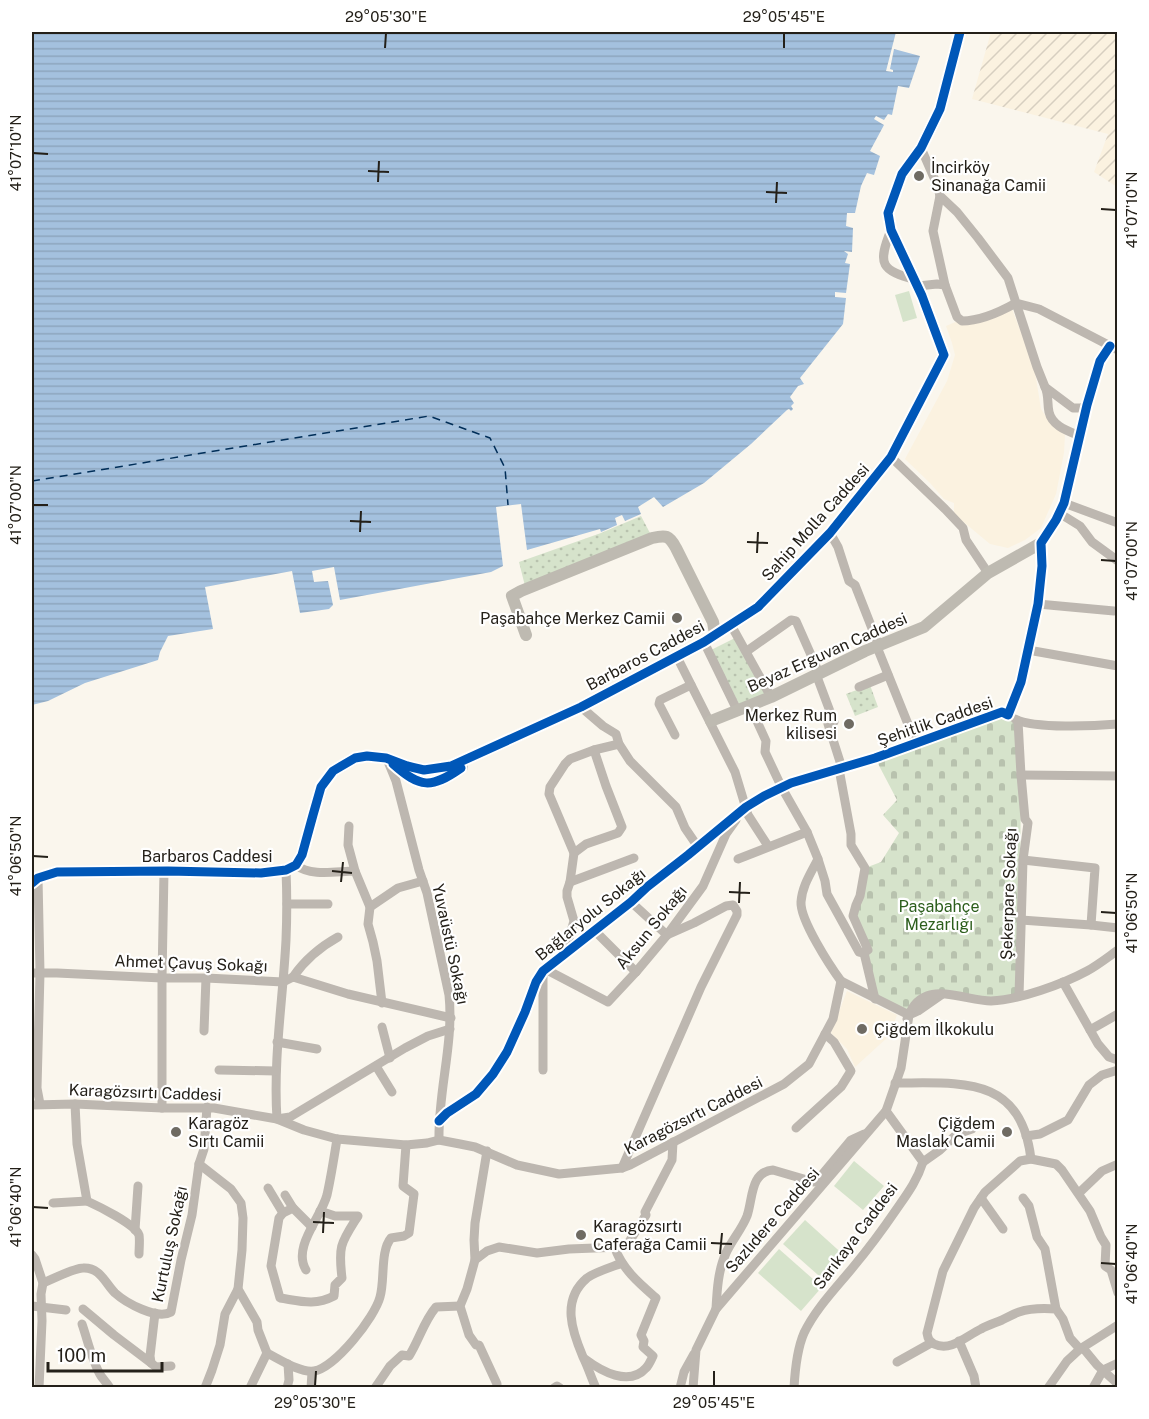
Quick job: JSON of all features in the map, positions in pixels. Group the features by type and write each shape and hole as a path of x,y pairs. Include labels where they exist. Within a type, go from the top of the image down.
{"main road":[{"name":"Sahip Molla Caddesi","path":"731,625 758,607 830,533 891,458 944,355 917,283 891,230 888,213 902,174 921,148 940,109 960,32"},
{"path":"526,634 512,596 652,538 665,536 670,538 676,548 713,622 716,634"},
{"name":"Beyaz Erguvan Caddesi","path":"711,721 771,697 924,627 987,573 1041,543"},
{"name":"Barbaros Caddesi","path":"35,881 57,872 261,873 291,868 302,855 321,787 333,771 355,758 367,756 386,758 412,779 424,783 438,782 462,767 474,755 581,707 677,657 731,625"}],"street":[{"path":"921,148 940,196 933,231 945,285 957,317 962,321 970,321 1016,303 1039,309 1114,348 1100,361 1064,503 1041,543"},
{"path":"940,196 957,212 1008,278 1048,394 1049,412 1052,419 1056,424 1080,436"},
{"path":"891,230 883,255 888,270 917,283 945,285"},
{"path":"1045,387 1073,408 1087,405"},
{"path":"891,458 963,528 966,540 987,573"},
{"path":"1064,503 1118,523"},
{"path":"1059,513 1080,526 1092,542 1118,561"},
{"path":"830,533 838,547 849,581 855,585 916,744"},
{"name":"Şehitlik Caddesi","path":"746,807 791,783 916,744 1002,712 1008,715 1021,682 1038,604 1042,566 1041,543"},
{"path":"1038,604 1114,611"},
{"path":"747,651 791,620 796,621 834,722 828,724 840,769 851,845 865,867 860,896 853,916 868,950 864,953"},
{"path":"731,625 771,697"},
{"path":"704,642 737,710"},
{"path":"1028,650 1118,666"},
{"path":"677,657 735,772 748,815 768,846"},
{"path":"858,687 888,675"},
{"path":"675,735 659,704 660,700 691,685"},
{"path":"750,706 765,741 765,752 807,832 818,859 827,894 859,952 864,953"},
{"path":"581,707 615,734 630,761 676,807 685,828 698,847"},
{"path":"1008,715 1018,721 1038,725 1118,724"},
{"name":"Şekerpare Sokağı","path":"1018,721 1020,775 1025,819 1028,823 1023,860 1019,996"},
{"path":"566,952 574,921 567,891 574,853 549,794 550,787 570,759 619,744"},
{"path":"574,853 586,844 618,833 622,828 594,750"},
{"name":"Yuvaüstü Sokağı","path":"386,758 396,781 423,881 449,995 451,1018 439,1140"},
{"path":"1020,775 1118,776"},
{"name":"Bağlaryolu Sokağı","path":"439,1122 447,1113 476,1094 493,1074 507,1052 536,982 544,970 746,807"},
{"name":"Aksun Sokağı","path":"544,970 608,1002 667,935 702,886 726,834 746,807"},
{"path":"349,826 348,845 355,871 370,907 368,924 374,942 382,1003"},
{"path":"738,859 807,832"},
{"path":"570,882 634,858"},
{"path":"818,859 803,886 800,905 830,966 841,981 909,1015 913,1006 929,995 943,994 991,1000 1019,996 1063,982 1088,970 1118,950"},
{"path":"1023,860 1095,868 1091,925"},
{"path":"355,871 316,872 291,868 277,1042 275,1088 277,1119 290,1117 428,1036 450,1029"},
{"path":"162,1108 164,871"},
{"path":"35,881 34,1087 36,1105"},
{"path":"370,907 398,888 423,881"},
{"path":"622,1167 697,998 737,915 733,906 726,906 667,935 631,902"},
{"path":"287,904 328,904"},
{"path":"1021,920 1118,928"},
{"path":"594,930 636,972"},
{"path":"338,937 311,956 293,977 316,986 451,1018"},
{"path":"864,953 875,999"},
{"path":"543,1070 544,970"},
{"name":"Ahmet Çavuş Sokağı","path":"36,973 283,982 293,977"},
{"path":"204,1030 206,978"},
{"name":"Karagözsırtı Caddesi","path":"36,1105 207,1107 277,1119 304,1130 337,1139 406,1145 439,1140 475,1146 518,1165 559,1174 622,1167 630,1165 784,1084 809,1064 832,1019 841,981"},
{"path":"1063,982 1098,1044 1109,1057 1118,1060"},
{"path":"1090,1030 1118,1014"},
{"name":"Sazlıdere Caddesi","path":"693,1388 696,1350 716,1309 886,1111 901,1068 909,1015"},
{"path":"382,1027 390,1058"},
{"path":"796,1128 841,1087 851,1071 834,1042 825,1034"},
{"path":"277,1042 317,1049"},
{"path":"376,1066 392,1092"},
{"path":"219,1070 276,1071"},
{"path":"1026,1136 1040,1134 1068,1120 1089,1084 1102,1075 1118,1070"},
{"path":"895,1083 941,1083 969,1086 985,1089 1002,1098 1014,1109 1021,1122 1029,1143 1031,1160"},
{"path":"75,1104 77,1144 87,1201"},
{"name":"Kurtuluş Sokağı","path":"43,1283 81,1267 91,1268 99,1272 114,1292 128,1302 154,1313 171,1312 192,1215 199,1164 204,1149 207,1107"},
{"path":"886,1111 923,1162 957,1134 972,1129"},
{"path":"716,1309 717,1287 725,1255 747,1215 752,1190 759,1176 766,1171 773,1170 814,1182 851,1140 868,1132"},
{"path":"306,1270 301,1258 306,1237 326,1198 337,1139"},
{"path":"475,1260 487,1251 499,1247 537,1253 621,1247 629,1242 646,1215 645,1212 672,1160 673,1142"},
{"path":"238,1289 257,1322 267,1353 288,1364 312,1372 333,1361 373,1315 381,1297 383,1266 388,1242 391,1238 409,1233 414,1194 403,1186 406,1145"},
{"path":"487,1151 475,1223 475,1260 460,1306 469,1335 476,1345 479,1345 497,1388"},
{"path":"1056,1309 1032,1308 1017,1312 946,1347 928,1340 928,1328 943,1271 974,1208 985,1192 1020,1161 1031,1160 1056,1164 1062,1170 1090,1211 1106,1245 1105,1266 1111,1270 1118,1293"},
{"name":"Sarıkaya Caddesi","path":"794,1388 797,1362 805,1331 820,1307 857,1263 917,1179 923,1162"},
{"path":"199,1164 231,1189 241,1203 243,1218 238,1289 225,1314 220,1345 205,1388"},
{"path":"1079,1193 1101,1171 1118,1164"},
{"path":"135,1230 138,1186"},
{"path":"267,1188 283,1213"},
{"path":"285,1195 293,1208 312,1227"},
{"path":"981,1198 1003,1229"},
{"path":"1023,1198 1029,1206 1036,1237 1045,1249 1056,1309 1063,1319 1070,1338 1118,1384"},
{"path":"53,1203 87,1201 109,1211 139,1235 139,1254"},
{"path":"293,1208 279,1218 271,1266 280,1298 314,1302 324,1302 334,1296 335,1285 342,1278 339,1254 342,1240 358,1216 335,1216 320,1211"},
{"path":"585,1359 604,1371 625,1377 641,1372 653,1356 643,1347 644,1341 641,1335 656,1298 641,1286 622,1263 615,1248"},
{"path":"32,1255 43,1283 37,1307 39,1388"},
{"path":"596,1388 572,1327 571,1305 577,1290 588,1277 622,1263"},
{"path":"375,1388 390,1366 402,1355 409,1356 436,1307 460,1306"},
{"path":"37,1307 66,1310"},
{"path":"83,1310 156,1367 171,1366"},
{"path":"151,1363 154,1313"},
{"path":"82,1324 101,1377 110,1388"},
{"path":"1048,1388 1067,1361 1118,1325"},
{"path":"959,1341 974,1376 976,1388"},
{"path":"897,1362 931,1343"},
{"path":"680,1388 684,1372 696,1350"},
{"path":"250,1388 267,1353"},
{"path":"1093,1388 1104,1370 1118,1363"},
{"path":"287,1388 288,1364"},
{"path":"311,1388 312,1372"},
{"path":"554,1388 557,1386 560,1388"}],"shaded area":[{"path":"991,32 1117,32 1117,187 1094,172 1108,134 972,99"},
{"path":"1012,309 1034,366 1041,409 1049,421 1065,435 1056,494 1041,528 1025,540 1008,548 990,544 954,514 954,503 944,499 905,459 947,381 955,355 946,326 960,320"},
{"name":"Çiğdem İlkokulu","path":"847,991 897,1015 889,1036 855,1067 847,1049 831,1033"}],"green space":[{"path":"909,291 917,318 903,322 895,295"},
{"path":"641,516 651,535 525,586 519,562"},
{"path":"737,637 766,694 740,706 711,650"},
{"path":"870,685 878,707 855,716 846,694"},
{"name":"Paşabahçe Mezarlığı","path":"1002,712 1018,721 1021,777 1019,996 991,1001 943,994 909,1015 875,999 856,916 865,868 881,862 899,833 883,815 897,800 875,758"},
{"path":"854,1161 884,1186 863,1210 834,1186"},
{"path":"805,1220 847,1258 826,1282 783,1244"},
{"path":"779,1249 822,1287 801,1311 758,1273"}],"water":[{"path":"32,32 896,32 886,71 893,72 890,69 894,49 920,56 909,88 898,86 892,115 888,114 884,120 876,116 874,119 884,125 870,151 880,156 874,175 867,173 861,186 855,213 847,213 846,226 853,228 852,252 844,251 848,254 845,263 850,264 846,293 835,292 835,297 846,298 843,324 800,378 804,384 798,386 790,397 794,403 791,406 793,409 787,410 704,483 663,507 654,497 638,507 641,514 625,521 622,515 615,518 617,525 601,532 600,529 527,550 521,504 496,507 503,566 491,572 340,600 334,567 312,571 314,582 328,581 333,605 329,609 300,613 292,571 205,587 213,629 168,636 158,660 85,683 48,701 32,705"}],"ferry route":[{"path":"32,481 429,416 490,438 505,468 508,505"}],"cycle path":[{"path":"32,883 38,878 57,872 261,873 286,870 296,865 302,855 321,787 333,771 355,758 367,756 386,758 424,770 451,766 581,707 704,642 758,607 830,533 891,457 944,355 922,296 891,230 888,213 902,174 921,148 940,109 960,32"},
{"path":"439,1121 476,1094 493,1074 507,1052 536,982 543,971 746,807 791,783 875,758 1002,712 1008,715 1021,682 1038,604 1042,566 1041,543 1064,503 1087,405 1100,361 1110,346"},
{"path":"393,764 411,778 426,783 442,780 461,768"}],"place":[{"name":"İncirköy Sinanağa Camii","path":"919,176"},
{"name":"Paşabahçe Merkez Camii","path":"677,618"},
{"name":"Merkez Rum kilisesi","path":"849,724"},
{"name":"Çiğdem İlkokulu","path":"862,1029"},
{"name":"Karagöz Sırtı Camii","path":"176,1132"},
{"name":"Çiğdem Maslak Camii","path":"1007,1132"},
{"name":"Karagözsırtı Caferağa Camii","path":"581,1235"}]}
